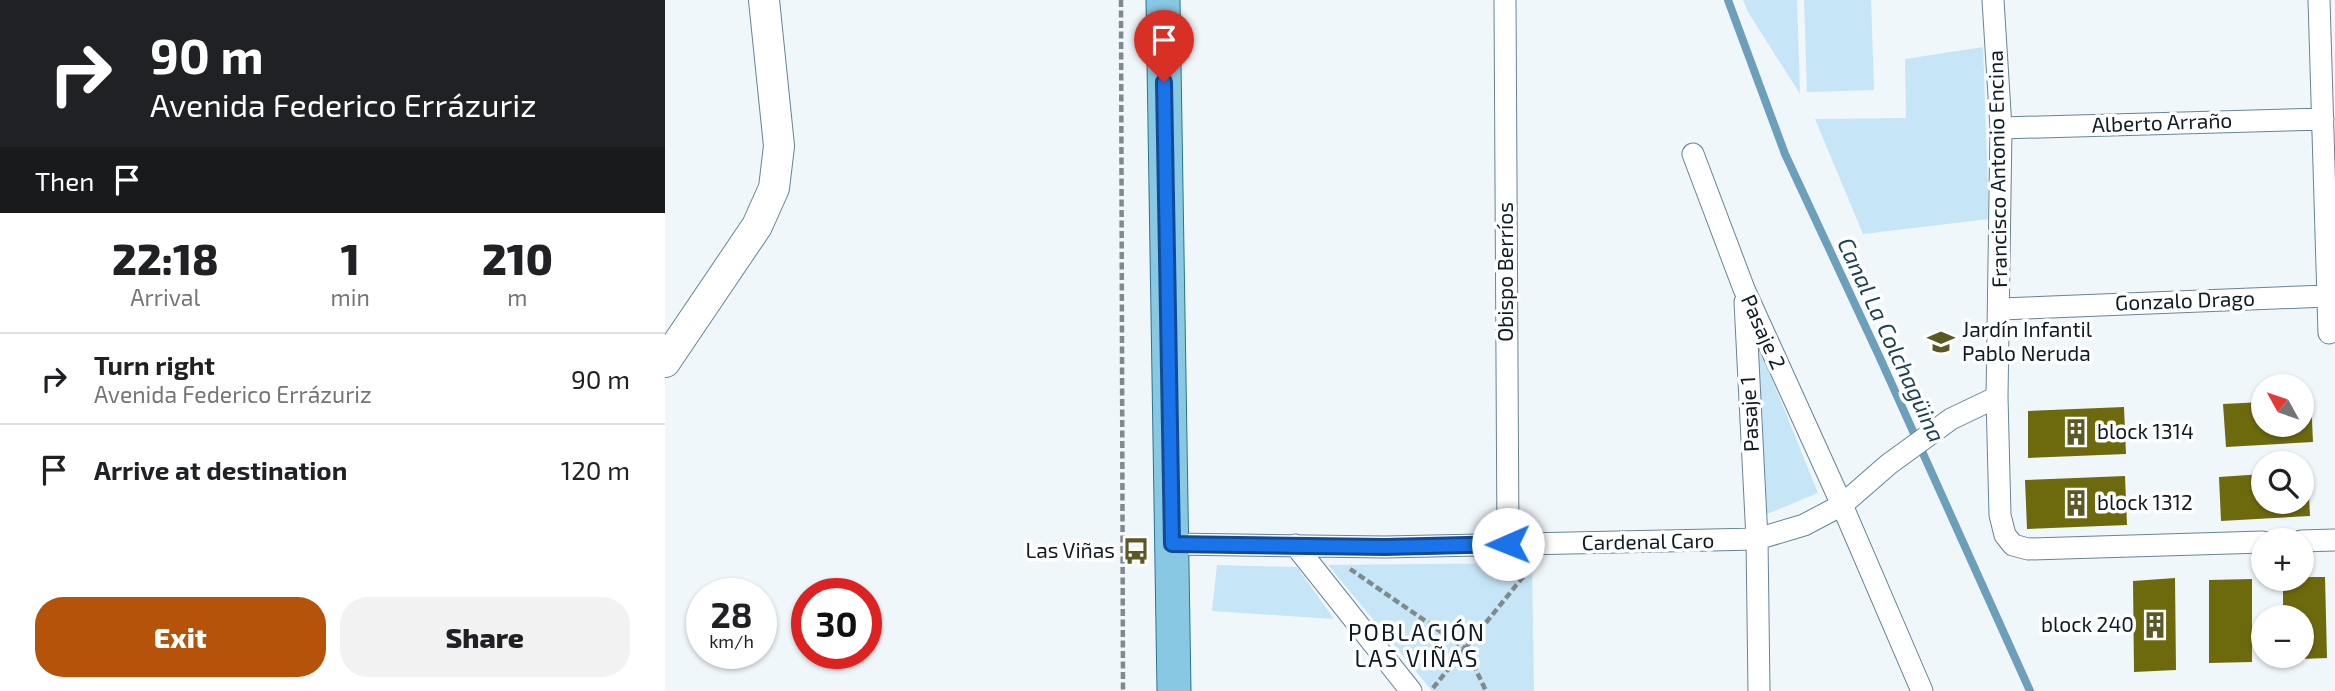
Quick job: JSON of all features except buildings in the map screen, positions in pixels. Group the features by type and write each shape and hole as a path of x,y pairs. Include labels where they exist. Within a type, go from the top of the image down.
{"main road":[{"path":"665,362 757,226 774,188 779,167 779,146 764,0"},
{"path":"1163,0 1174,691"}],"street":[{"name":"Obispo Berríos","path":"1505,0 1508,544"},
{"name":"Francisco Antonio Encina","path":"1993,0 2001,128 1997,397 2000,515 2005,535 2013,545 2028,549 2251,542"},
{"path":"2319,0 2329,333"},
{"name":"Alberto Arraño","path":"2001,128 2323,119"},
{"name":"Pasaje 2","path":"1693,154 1744,289 1842,505 1922,691"},
{"name":"Pasaje 1","path":"1744,289 1757,539 1759,691"},
{"name":"Gonzalo Drago","path":"2000,309 2327,296"},
{"name":"Cardenal Caro","path":"1172,544 1385,547 1757,539 1804,525 1842,505 1889,464 1951,419 1997,397"},
{"path":"2314,541 2335,540"},
{"path":"1305,545 1411,691"}],"path":[{"path":"1121,0 1123,691"},
{"path":"1430,691 1550,543"},
{"path":"1305,545 1466,649 1486,691"}],"shaded area":[{"path":"1743,0 1797,0 1800,94 1748,12"},
{"path":"1804,0 1871,0 1874,90 1807,92"},
{"path":"1983,47 1989,219 1863,234 1815,119 1906,118 1905,59"},
{"path":"1755,337 1818,493 1767,514"},
{"path":"1532,563 1534,691 1432,691 1328,565"},
{"path":"1217,565 1297,567 1334,619 1212,611"}],"waterway":[{"name":"Canal La Colchagüina","path":"1728,0 1785,154 2030,691"}],"place":[{"name":"Jardín Infantil Pablo Neruda","path":"1941,342"},
{"name":"block 1314","path":"2076,432"},
{"name":"block 1312","path":"2076,503"},
{"name":"Las Viñas","path":"1136,551"},
{"name":"block 240","path":"2155,625"}],"district":[{"name":"POBLACIÓN LAS VIÑAS","path":"1417,646"}],"route":[{"path":"1164,82 1172,544 1385,547 1508,544"}]}
